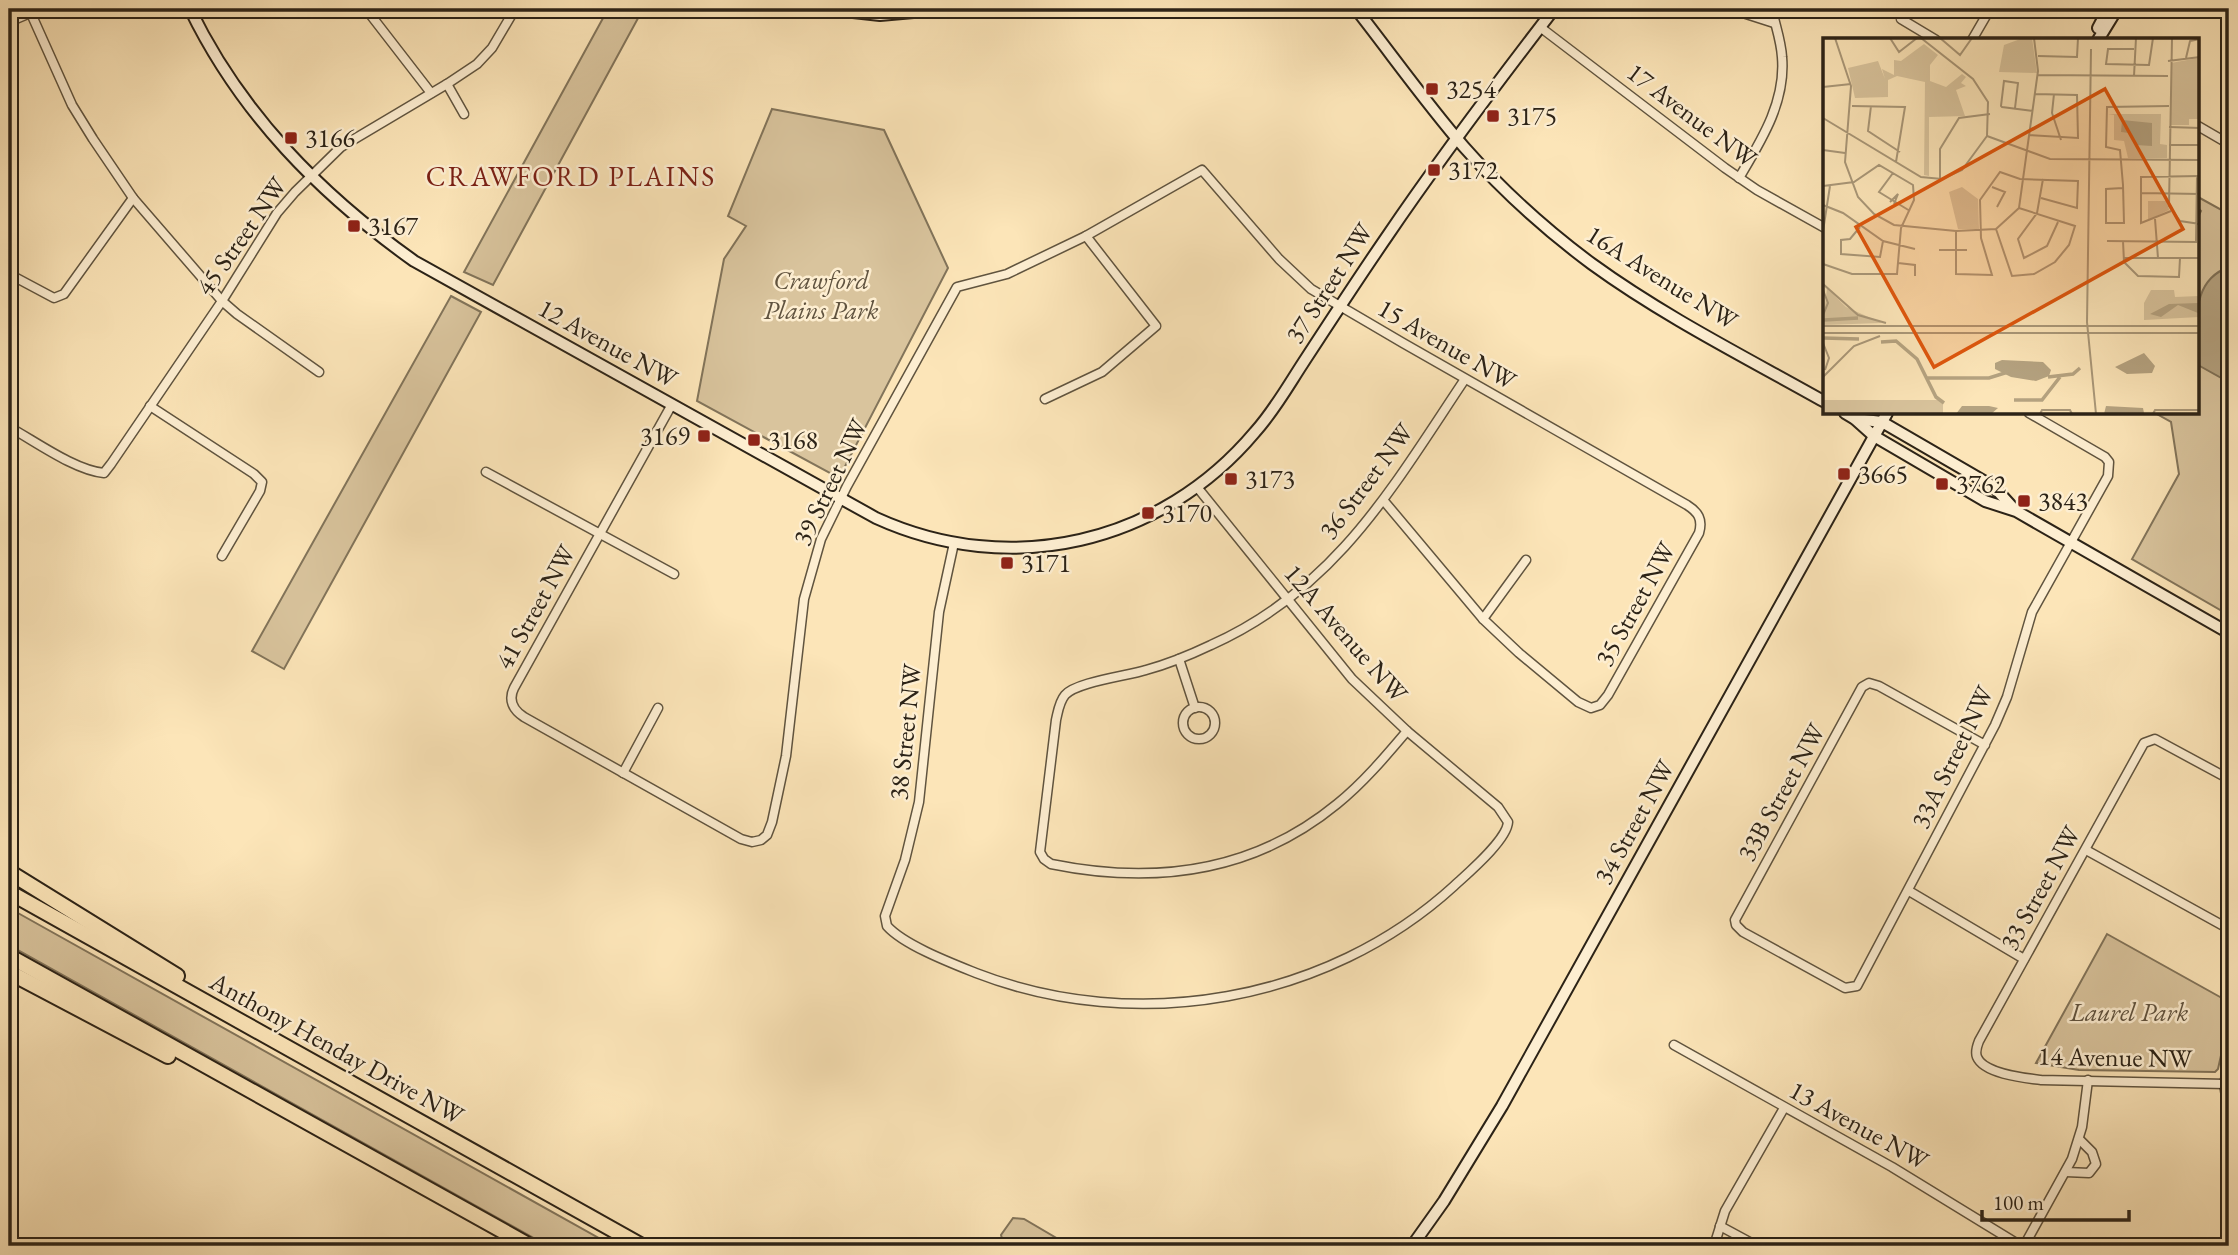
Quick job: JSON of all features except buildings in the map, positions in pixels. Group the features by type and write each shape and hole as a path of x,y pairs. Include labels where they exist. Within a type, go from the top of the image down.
{"highway":[{"path":"9,872 369,1094"},
{"name":"Anthony Henday Drive NW","path":"9,892 642,1246"},
{"path":"9,956 530,1246"},
{"path":"9,972 168,1056 213,1070"}],"street":[{"name":"12 Avenue NW","path":"190,9 213,53 239,92 271,132 345,209 414,261 671,406 886,522 954,543 986,547 1022,548 1101,535"},
{"path":"366,9 431,93"},
{"name":"45 Street NW","path":"9,426 78,465 93,472 104,472 222,301 277,213 310,175 341,147 477,64 492,48 514,9"},
{"path":"826,9 880,15 947,9"},
{"name":"16A Avenue NW","path":"1356,9 1456,138 1531,214 1591,264 1643,298 1823,401"},
{"name":"37 Street NW","path":"1101,535 1141,520 1197,487 1230,459 1257,430 1456,138 1554,9"},
{"path":"1740,9 1746,15 1774,23"},
{"path":"1739,178 1767,127 1782,88 1782,56 1772,9"},
{"path":"1973,38 1990,9"},
{"path":"2092,38 2108,9"},
{"path":"2099,38 2117,9"},
{"path":"9,22 30,11 77,114 133,198 222,301 319,372"},
{"path":"1901,19 1933,38"},
{"name":"17 Avenue NW","path":"1540,27 1739,178 1823,227"},
{"path":"447,84 464,114"},
{"path":"2200,127 2229,144"},
{"name":"15 Avenue NW","path":"1202,170 1288,269 1311,289 1687,505 1700,517"},
{"name":"39 Street NW","path":"622,773 741,839 757,842 770,831 781,787 806,589 819,547 841,499 957,287 1007,274 1086,236 1202,170"},
{"path":"9,274 54,298 64,294 133,198"},
{"path":"1045,399 1102,372 1156,326 1086,236"},
{"name":"36 Street NW","path":"1407,731 1366,777 1328,811 1285,837 1243,857 1198,869 1138,875 1071,868 1051,864 1044,859 1040,844 1056,720 1065,694 1080,687 1148,670 1179,659 1249,625 1287,599 1345,548 1384,501 1465,379"},
{"path":"150,406 254,474 262,482 260,491 222,556"},
{"name":"41 Street NW","path":"622,773 524,718 511,702 514,688 671,406"},
{"name":"33A Street NW","path":"1852,988 1857,986 1909,891 1984,745 2007,697 2032,612 2108,475 2109,462 2100,453 2033,415"},
{"path":"1850,416 1884,417 1994,487 2016,511"},
{"path":"1850,416 1874,436 1986,501 2016,511 2229,633"},
{"name":"34 Street NW","path":"1412,1246 1444,1201 1502,1106 1884,417"},
{"name":"41 Street NW","path":"486,472 674,574"},
{"name":"12A Avenue NW","path":"1197,487 1352,679 1407,731 1498,807 1508,822 1506,831 1468,873 1398,929 1354,954 1316,971 1239,994"},
{"path":"1384,501 1483,619 1525,560"},
{"name":"35 Street NW","path":"1483,619 1518,653 1577,702 1586,707 1596,707 1608,695 1699,533 1700,517"},
{"name":"38 Street NW","path":"954,543 939,612 919,802 905,860 885,923 894,932 948,961 1005,983 1047,994 1107,1003 1156,1004 1239,994"},
{"path":"1179,659 1195,708"},
{"name":"33B Street NW","path":"1852,988 1845,988 1742,932 1735,920 1862,687 1869,683 1879,686 1984,745"},
{"path":"622,773 658,708"},
{"name":"33 Street NW","path":"1978,1060 1975,1053 1979,1041 2142,747 2149,740 2155,739 2229,779"},
{"path":"2085,850 2229,929"},
{"path":"1909,891 2025,959"},
{"name":"13 Avenue NW","path":"1674,1045 1892,1167 2022,1246"},
{"name":"14 Avenue NW","path":"1978,1060 1998,1072 2041,1080 2226,1084 2229,1112"},
{"path":"2226,1084 2229,1065"},
{"path":"2022,1246 2066,1172 2080,1139 2088,1080"},
{"path":"1714,1246 1725,1211 1784,1108"},
{"path":"2066,1172 2089,1172 2096,1164 2092,1152 2080,1139"},
{"path":"1720,1226 1757,1246"}],"green space":[{"path":"608,9 643,9 493,285 464,272"},
{"name":"Crawford Plains Park","path":"772,109 884,130 948,268 839,478 697,401 724,259 746,226 728,216"},
{"path":"2200,198 2229,214 2229,615 2132,559 2179,474 2171,422 2159,415 2200,415"},
{"path":"451,296 481,312 284,669 252,651"},
{"path":"9,908 613,1246 548,1246 9,945"},
{"name":"Laurel Park","path":"2107,934 2229,1002 2229,1019 2218,1069 2215,1072 2079,1070 2036,1063"},
{"path":"1013,1218 1024,1219 1070,1246 1004,1246 1001,1235"}],"shaded area":[{"path":"2224,269 2229,271 2229,387 2223,379 2200,366 2200,298 2213,277"}],"place":[{"name":"3254","path":"1432,89"},
{"name":"3175","path":"1493,116"},
{"name":"3166","path":"291,138"},
{"name":"3172","path":"1434,170"},
{"name":"3167","path":"354,226"},
{"name":"3169","path":"704,436"},
{"name":"3168","path":"754,440"},
{"name":"3665","path":"1844,474"},
{"name":"3173","path":"1231,479"},
{"name":"3762","path":"1942,484"},
{"name":"3843","path":"2024,501"},
{"name":"3170","path":"1148,513"},
{"name":"3171","path":"1007,563"}],"district":[{"name":"CRAWFORD PLAINS","path":"571,176"}]}
